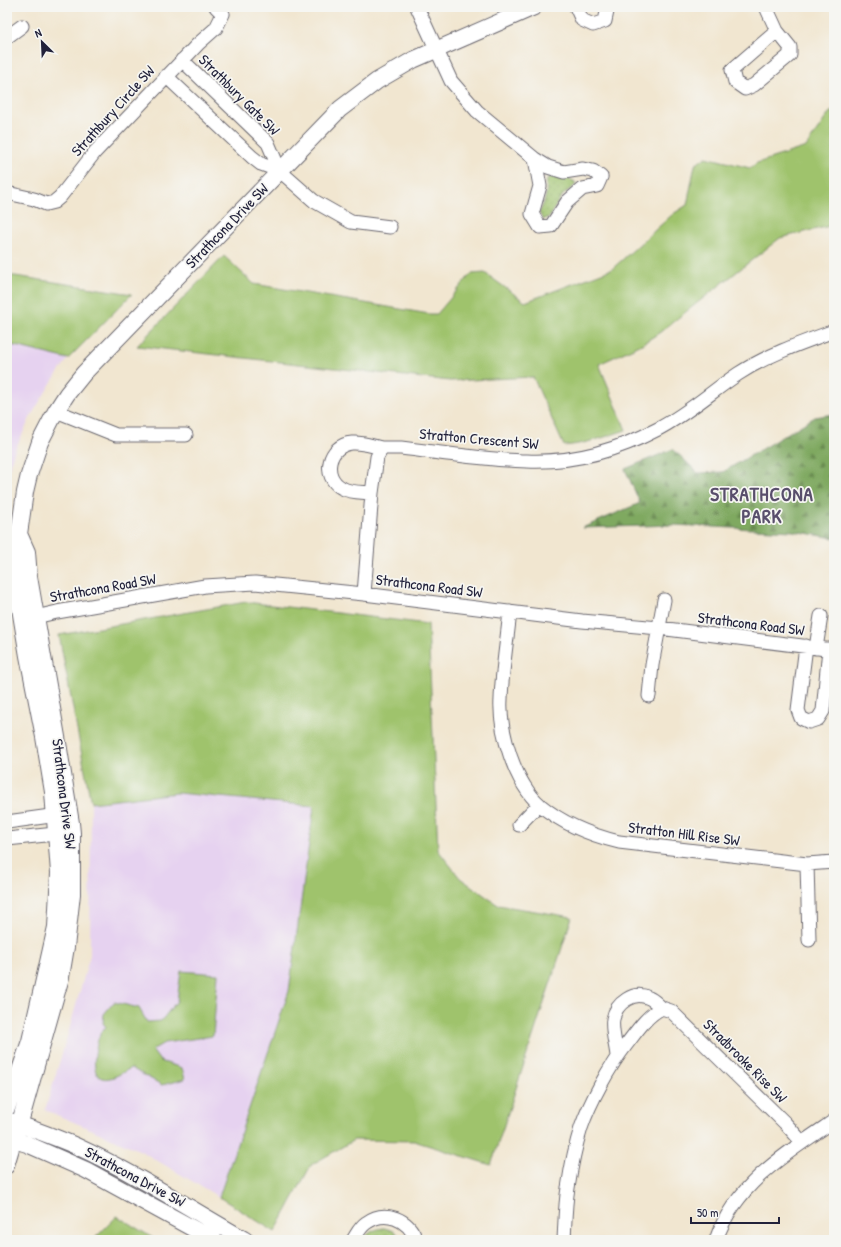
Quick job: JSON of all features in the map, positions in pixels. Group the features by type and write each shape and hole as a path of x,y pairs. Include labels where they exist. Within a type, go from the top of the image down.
{"street":[{"name":"Strathbury Circle SW","path":"7,192 34,199 46,204 54,202 60,197 95,152 166,76 216,28 223,14 216,7"},
{"path":"417,7 451,81 477,112 535,159 548,167 564,172 583,169 593,171 601,177 597,186 582,189 567,202 551,226 540,227 532,214 540,186 535,159"},
{"name":"Strathcona Drive SW","path":"214,1240 93,1174 53,1155 11,1139 13,1123 61,977 72,894 62,814 44,737 28,656 29,618 15,578 13,556 19,534 29,475 40,442 56,411 67,394 84,373 340,109 360,93 395,70 436,50 534,7"},
{"path":"576,7 582,20 593,25 605,21 608,7"},
{"path":"766,7 777,31 790,47 790,54 754,85 744,89 735,82 732,70 777,31"},
{"path":"7,37 22,26"},
{"name":"Strathbury Gate SW","path":"182,60 268,143 280,171"},
{"path":"166,76 252,157 261,164 280,171 314,201 351,222 390,227"},
{"name":"Stratton Crescent SW","path":"372,493 348,491 337,485 330,476 329,464 333,454 340,446 351,443 365,444 382,448 401,448 527,461 565,459 597,453 628,443 659,429 674,420 726,382 755,364 789,348 834,331"},
{"path":"56,411 116,435 186,435"},
{"path":"364,594 372,493 377,457 382,448"},
{"name":"Strathcona Road SW","path":"29,618 205,586 255,583 659,628 832,650"},
{"path":"649,696 652,665 664,600"},
{"name":"Stratton Hill Rise SW","path":"510,612 501,700 503,732 513,762 526,786 539,804 576,828 603,839 807,864 834,862"},
{"path":"821,616 811,647 798,710 801,718 809,722 818,719 823,711 832,650"},
{"path":"519,825 539,804"},
{"path":"7,822 62,814"},
{"path":"7,839 64,833"},
{"name":"Strathcona Drive SW","path":"7,1108 30,1041 56,927 59,873 64,833"},
{"path":"807,864 809,940"},
{"name":"Stradbrooke Rise SW","path":"618,1056 613,1020 615,1013 622,1003 632,997 644,996 650,998 662,1008 671,1010 785,1123 802,1142"},
{"path":"564,1240 567,1189 581,1127 593,1100 618,1056 645,1021 654,1012 662,1008"},
{"path":"7,1074 30,1041"},
{"path":"716,1240 724,1222 742,1193 754,1180 802,1142 834,1120"},
{"name":"Strathcona Drive SW","path":"13,1123 33,1128 76,1146 114,1165 168,1194 245,1240"},
{"path":"7,1167 11,1139"},
{"path":"353,1240 361,1227 366,1223 378,1217 384,1216 404,1222 413,1232 416,1240"}],"shaded area":[{"path":"7,344 68,359 31,416 14,452 7,476"},
{"path":"177,793 314,806 289,991 219,1197 141,1151 45,1110 90,955 91,803"}],"green space":[{"path":"834,110 834,225 780,238 659,333 642,344 599,364 626,430 603,438 564,446 533,377 450,381 137,346 224,256 254,284 429,314 437,314 471,274 485,273 525,302 612,269 673,214 687,205 695,165 706,157 750,168 757,163 806,147 829,113"},
{"path":"553,176 574,181 576,184 562,196 551,216 543,220 539,213 546,197 547,180"},
{"path":"7,276 132,294 68,359 7,344"},
{"path":"834,414 834,538 793,531 673,525 582,528 640,503 625,469 673,449 698,473 723,472 815,417"},
{"path":"246,602 428,624 438,850 460,878 498,905 572,917 491,1165 414,1141 354,1140 311,1165 275,1232 219,1197 289,991 314,806 177,793 91,803 59,635"},
{"path":"181,971 218,974 213,1036 164,1043 152,1050 160,1061 182,1068 185,1079 162,1085 131,1068 117,1076 106,1079 98,1075 96,1071 95,1058 100,1034 106,1027 103,1023 104,1014 114,1002 139,1008 147,1022 161,1021 177,1001"},
{"path":"117,1216 156,1240 93,1240"},
{"path":"384,1228 394,1231 404,1240 363,1240 372,1231"}],"district":[{"name":"STRATHCONA PARK","path":"762,505"}]}
